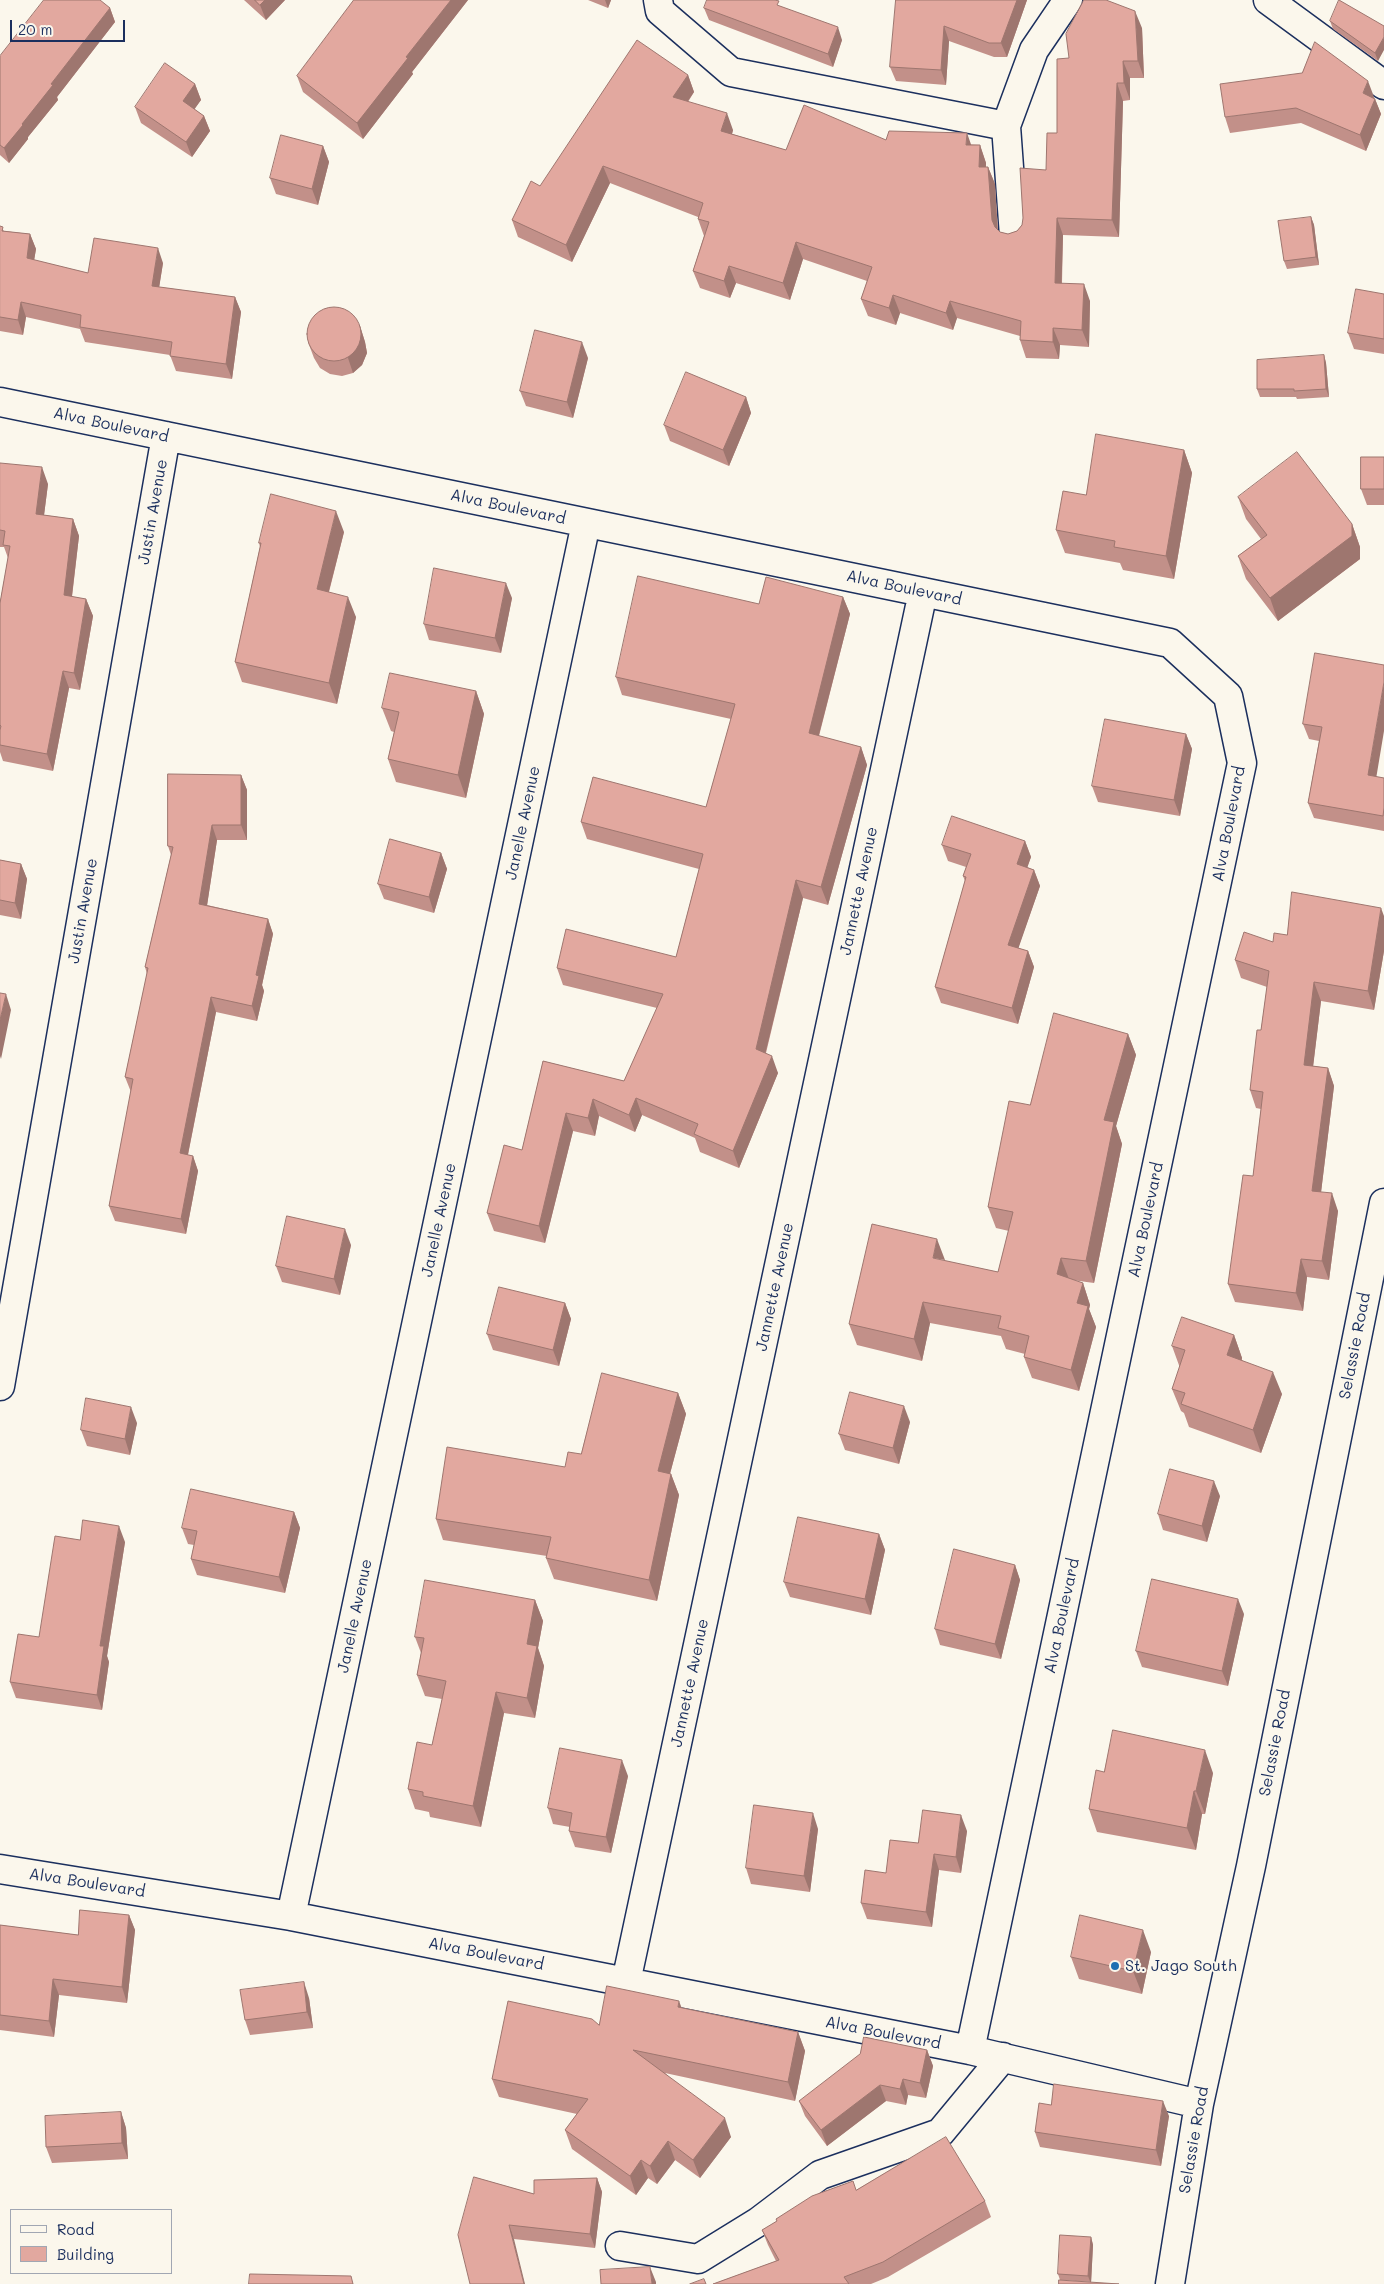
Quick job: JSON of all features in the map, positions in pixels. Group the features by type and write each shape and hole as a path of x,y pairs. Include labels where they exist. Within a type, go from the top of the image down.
{"street":[{"path":"658,0 660,11 731,72 1006,126"},
{"path":"1014,236 1006,126 1034,50 1068,0"},
{"path":"1268,0 1384,85"},
{"name":"Alva Boulevard","path":"0,402 1170,643 1228,696 1242,763 970,2050"},
{"name":"Justin Avenue","path":"0,1386 166,436"},
{"name":"Janelle Avenue","path":"291,1916 586,523"},
{"name":"Jannette Avenue","path":"626,1982 923,592"},
{"name":"Selassie Road","path":"1170,2284 1199,2104 1251,1866 1384,1203"},
{"name":"Alva Boulevard","path":"0,1869 291,1916 970,2050 1199,2104"},
{"path":"620,2246 698,2259 758,2222 820,2174 940,2133 1003,2057"}],"building":[{"path":"44,0 100,0 110,8 4,148 0,145 0,56"},
{"path":"255,0 265,0 260,5"},
{"path":"354,0 451,0 357,123 297,76"},
{"path":"707,0 775,0 779,1 777,5 838,27 828,54 704,8"},
{"path":"896,0 1017,0 1001,43 989,43 944,26 941,70 890,67"},
{"path":"1084,0 1106,0 1135,11 1138,61 1123,61 1124,83 1117,83 1112,220 1057,218 1055,283 1084,284 1082,330 1053,328 1053,342 1020,340 1021,321 950,301 946,313 893,295 889,308 861,299 872,267 796,242 783,283 729,266 724,281 693,271 709,222 698,219 703,203 603,166 566,245 512,220 531,181 540,186 637,40 688,75 673,97 727,113 721,131 786,150 804,105 886,140 889,131 967,133 966,145 980,145 979,167 988,167 992,220 995,227 1000,232 1008,234 1017,231 1022,225 1023,218 1020,168 1046,170 1047,133 1057,133 1057,59 1069,58 1066,34"},
{"path":"1339,0 1384,26 1384,37 1375,53 1330,21"},
{"path":"1315,42 1368,81 1363,93 1375,99 1360,135 1296,108 1225,117 1220,84 1302,73"},
{"path":"165,63 195,84 183,101 204,116 186,142 135,107"},
{"path":"281,135 323,146 312,189 270,178"},
{"path":"1311,217 1316,257 1284,261 1278,221"},
{"path":"0,226 3,227 2,231 30,234 27,258 88,273 94,238 158,248 152,286 235,297 226,364 170,356 172,342 80,327 81,315 21,302 18,320 0,317"},
{"path":"1356,289 1384,294 1384,339 1348,333"},
{"path":"334,307 344,309 353,315 359,324 361,334 359,344 353,353 344,359 334,361 324,359 315,353 309,344 307,334 309,324 315,315 324,309"},
{"path":"535,330 582,342 567,402 520,391"},
{"path":"1324,355 1326,389 1294,391 1294,389 1257,389 1257,360"},
{"path":"686,372 746,397 723,450 664,425"},
{"path":"1096,434 1184,450 1166,556 1114,547 1115,541 1056,530 1063,491 1086,495"},
{"path":"1297,452 1352,524 1352,536 1270,598 1238,556 1267,535 1238,497"},
{"path":"1361,457 1384,457 1384,489 1361,489"},
{"path":"0,463 42,467 36,514 73,519 64,595 86,599 74,673 63,671 47,754 0,745 0,603 10,546 3,545 5,531 0,530"},
{"path":"271,494 336,511 317,589 348,597 329,683 235,662"},
{"path":"434,568 506,583 495,638 424,624"},
{"path":"638,576 759,604 766,577 843,597 809,733 861,747 821,887 796,880 756,1049 772,1056 733,1151 694,1134 698,1124 636,1098 629,1115 593,1099 588,1118 566,1113 539,1226 487,1213 504,1145 522,1150 543,1061 624,1081 663,994 557,968 566,929 676,957 703,854 581,822 593,777 706,807 735,704 616,677"},
{"path":"1315,653 1384,665 1384,682 1368,775 1384,778 1383,816 1308,803 1322,727 1303,724"},
{"path":"390,673 476,691 458,775 388,759 399,712 382,708"},
{"path":"1105,719 1186,734 1174,800 1092,786"},
{"path":"168,774 241,775 241,825 212,825 199,904 268,919 256,975 259,976 252,1006 211,997 180,1153 193,1156 181,1219 109,1206 133,1079 125,1077 148,968 145,967 173,847 168,846"},
{"path":"952,816 1025,841 1017,864 1034,870 1008,945 1028,951 1012,1008 935,987 966,877 963,876 971,854 942,845"},
{"path":"390,839 441,853 429,897 378,884"},
{"path":"0,860 21,864 15,903 0,900"},
{"path":"1292,892 1381,908 1368,991 1314,982 1304,1065 1328,1068 1312,1191 1332,1193 1322,1261 1301,1259 1296,1293 1228,1284 1243,1175 1253,1176 1263,1092 1250,1090 1257,1030 1261,1030 1269,971 1235,960 1244,932 1273,942 1274,933 1287,935"},
{"path":"0,993 6,994 0,1020"},
{"path":"1054,1013 1128,1034 1104,1120 1114,1122 1086,1261 1061,1258 1057,1274 1083,1283 1077,1303 1088,1306 1071,1370 1024,1357 1029,1336 998,1328 1001,1316 923,1302 914,1339 849,1324 872,1224 937,1239 933,1258 998,1272 1013,1212 988,1207 1009,1101 1030,1105"},
{"path":"287,1216 345,1229 334,1279 276,1266"},
{"path":"499,1287 565,1303 553,1350 487,1334"},
{"path":"1182,1317 1234,1335 1227,1355 1273,1372 1253,1430 1181,1404 1185,1393 1172,1389 1185,1350 1172,1346"},
{"path":"602,1373 678,1393 658,1471 671,1474 649,1580 546,1558 551,1537 436,1519 447,1447 565,1467 568,1452 581,1454"},
{"path":"850,1392 904,1406 893,1448 839,1434"},
{"path":"86,1398 131,1407 125,1439 81,1430"},
{"path":"1170,1469 1214,1481 1202,1526 1158,1514"},
{"path":"191,1489 294,1512 279,1577 191,1559 197,1531 182,1528"},
{"path":"798,1517 879,1534 865,1599 784,1582"},
{"path":"83,1520 119,1526 100,1646 104,1646 97,1695 10,1682 18,1634 39,1637 55,1536 80,1540"},
{"path":"954,1549 1015,1565 995,1644 935,1629"},
{"path":"1152,1579 1238,1599 1222,1671 1136,1651"},
{"path":"425,1580 535,1600 527,1644 537,1646 527,1698 496,1692 473,1806 423,1796 423,1792 408,1789 417,1742 432,1745 446,1681 417,1675 424,1638 415,1637"},
{"path":"1113,1730 1205,1750 1187,1828 1089,1809 1096,1770 1104,1772"},
{"path":"560,1748 622,1760 606,1837 569,1831 572,1813 548,1808"},
{"path":"754,1805 813,1813 804,1876 746,1868"},
{"path":"923,1810 961,1815 956,1857 934,1854 926,1912 861,1903 865,1870 886,1873 890,1840 918,1843"},
{"path":"80,1910 129,1915 122,1987 53,1979 49,2021 0,2015 0,1925 78,1935"},
{"path":"1080,1915 1143,1930 1133,1971 1071,1957"},
{"path":"304,1982 307,2012 245,2020 240,1990"},
{"path":"607,1986 679,2001 678,2007 798,2032 788,2082 633,2050 725,2118 693,2160 668,2141 650,2166 641,2160 630,2176 565,2130 588,2099 492,2079 508,2001 592,2019 599,2025"},
{"path":"864,2037 927,2050 920,2083 903,2079 900,2089 880,2085 821,2130 799,2101 860,2054"},
{"path":"1054,2084 1163,2101 1156,2150 1035,2132 1039,2103 1051,2105"},
{"path":"121,2112 122,2143 46,2147 45,2116"},
{"path":"946,2137 985,2201 883,2262 844,2277 849,2284 713,2284 779,2260 762,2230 812,2196 853,2181 856,2190"},
{"path":"474,2177 534,2194 534,2180 597,2178 590,2234 509,2225 524,2284 470,2284 458,2235"},
{"path":"1060,2235 1091,2237 1088,2276 1058,2274"},
{"path":"650,2267 652,2284 601,2284 600,2270"},
{"path":"250,2274 351,2276 353,2284 249,2284"},
{"path":"704,2279 706,2284 690,2284"},
{"path":"1059,2280 1119,2284 1059,2284"}],"place":[{"name":"St. Jago South","path":"1115,1966"}]}
